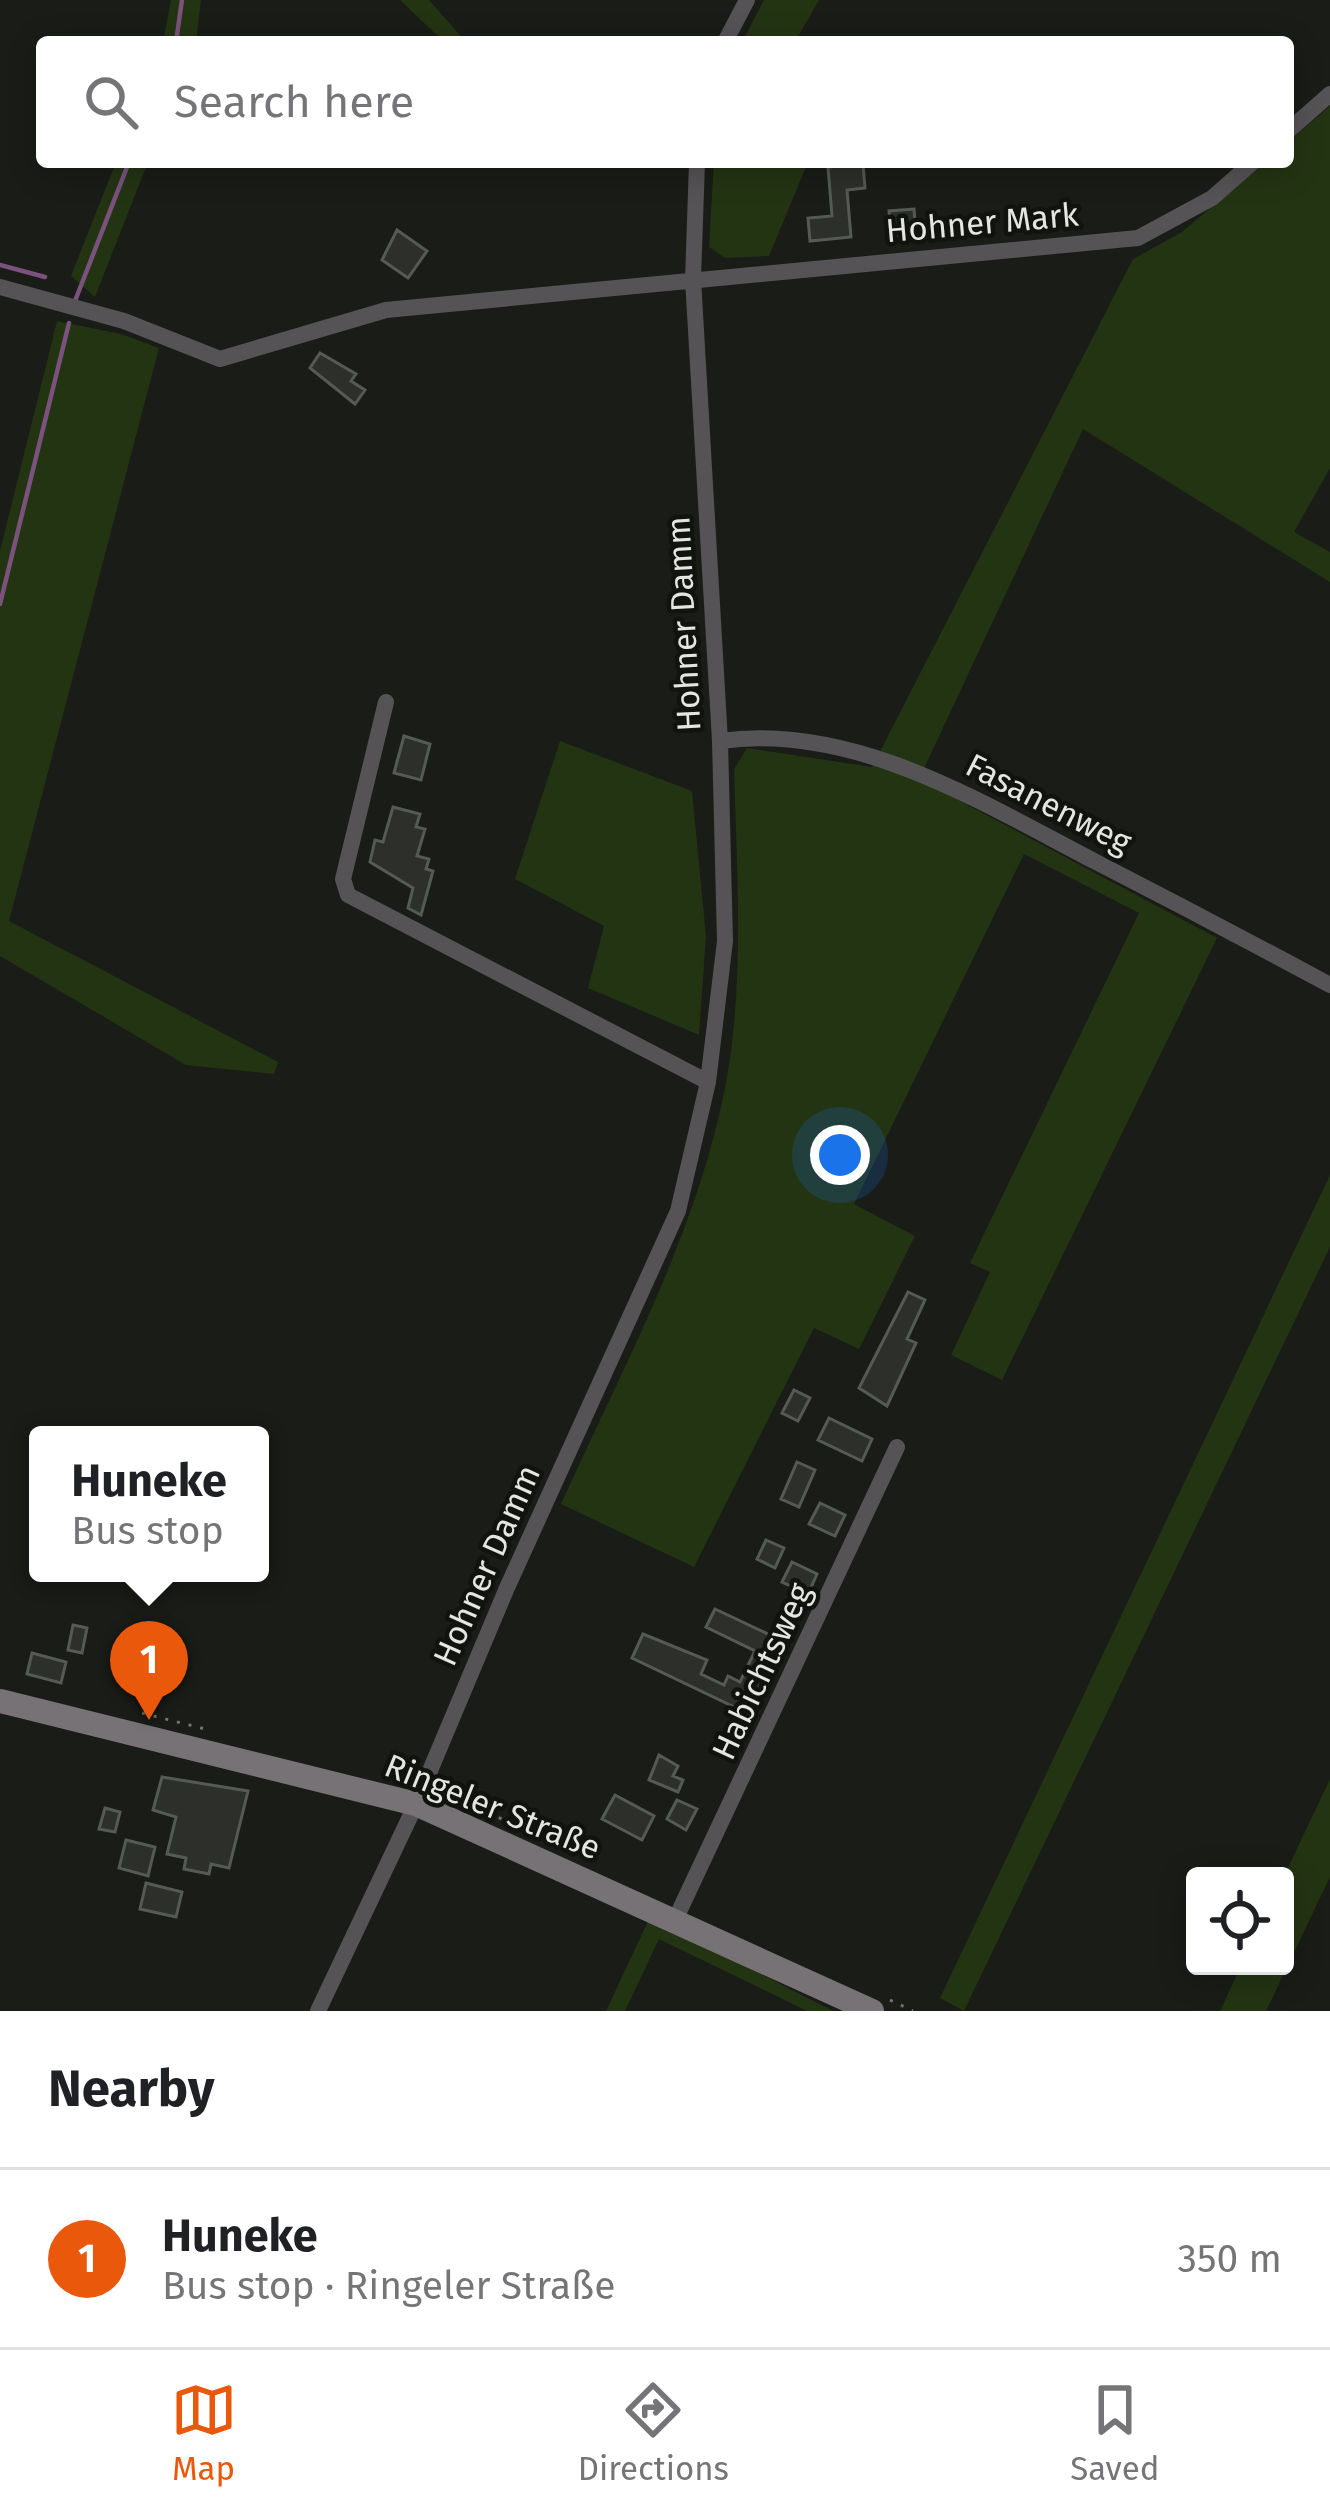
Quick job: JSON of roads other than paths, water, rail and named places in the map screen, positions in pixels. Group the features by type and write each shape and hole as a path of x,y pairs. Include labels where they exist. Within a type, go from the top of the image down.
{"street":[{"path":"728,36 747,0"},
{"path":"1294,126 1330,94"},
{"name":"Hohner Damm","path":"318,2011 416,1804 506,1590 678,1210 708,1082 724,941 719,742 692,279 697,168"},
{"name":"Hohner Mark","path":"0,287 124,321 220,359 386,310 1138,238 1212,198 1246,168"},
{"path":"386,702 343,879 347,895 708,1082"},
{"name":"Fasanenweg","path":"719,742 785,741 927,774 1330,985"},
{"name":"Habichtsweg","path":"676,1918 897,1447"},
{"name":"Ringeler Straße","path":"0,1701 416,1804 676,1918 872,2011"}],"waterway":[{"path":"177,36 182,0"},
{"path":"75,301 127,168"},
{"path":"0,265 45,277"},
{"path":"0,604 69,323"}],"place":[{"name":"Huneke","path":"149,1720"}]}
